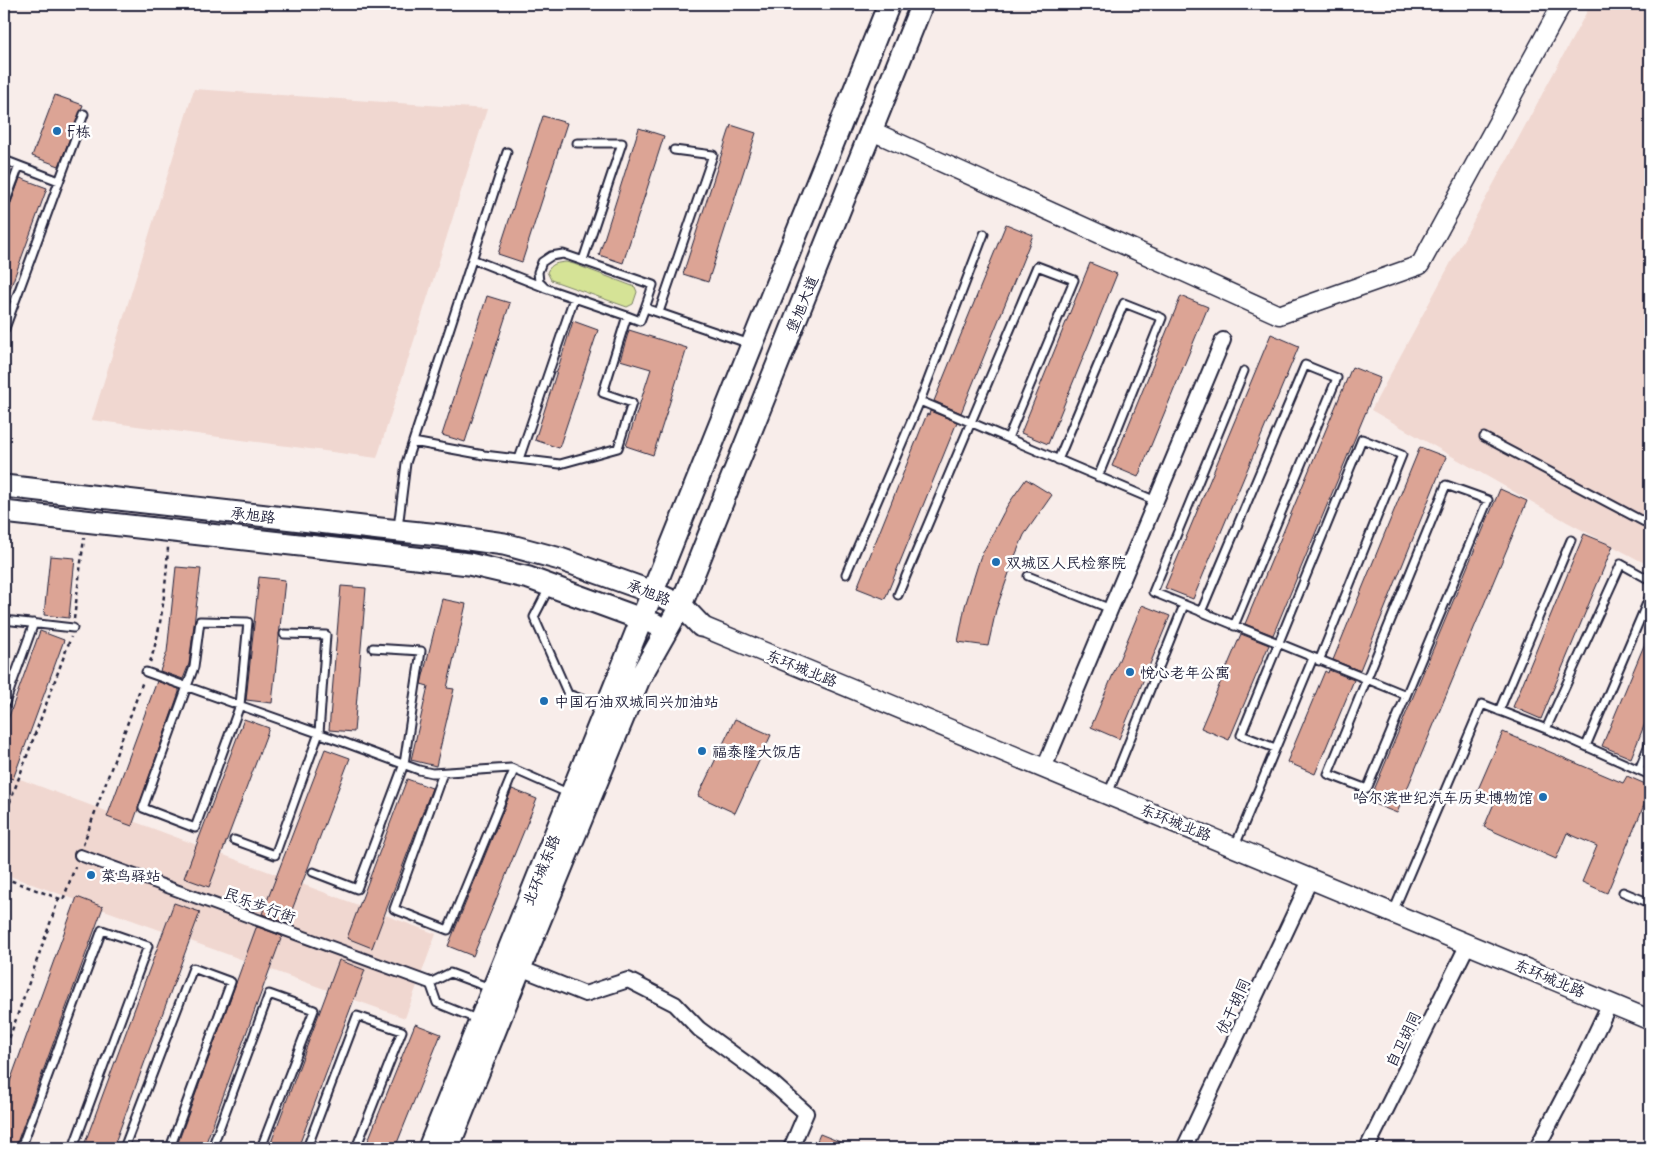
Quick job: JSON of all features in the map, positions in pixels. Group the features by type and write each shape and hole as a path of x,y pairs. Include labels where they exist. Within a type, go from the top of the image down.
{"main road":[{"name":"堡旭大道","path":"652,592 889,4"},
{"name":"堡旭大道","path":"681,605 922,4"},
{"name":"承旭路","path":"4,486 440,535 504,544 560,559 652,592 681,605 701,626"},
{"name":"承旭路","path":"4,512 460,563 504,571 551,586 667,629 701,626"},
{"name":"北环城东路","path":"448,1148 520,968 580,798 606,708 652,592"},
{"name":"北环城东路","path":"429,1148 493,989 580,798 640,679 681,605"},
{"name":"东环城北路","path":"701,626 1650,1020"}],"street":[{"path":"872,131 1279,316 1420,265 1562,4"},
{"path":"1044,768 1223,340"},
{"name":"民乐步行街","path":"80,855 430,983"},
{"name":"优干胡同","path":"1184,1148 1311,878"},
{"name":"自卫胡同","path":"1367,1148 1468,944"},
{"path":"520,968 585,994 628,980 675,1004 699,1029 770,1081 806,1113 791,1148"},
{"path":"1537,1148 1582,1062 1610,1003"}],"lane":[{"path":"4,331 84,114"},
{"path":"577,144 622,143 584,260"},
{"path":"659,312 713,155 674,150"},
{"path":"398,531 406,463 507,152"},
{"path":"4,160 59,182"},
{"path":"4,206 19,166"},
{"path":"846,574 920,401 984,234"},
{"path":"472,260 545,288 640,321 653,285 563,254 551,256 542,262 538,272 539,282 545,288"},
{"path":"898,596 1037,266 1074,280 1008,438"},
{"path":"519,459 574,298"},
{"path":"1058,460 1124,303 1162,318 1098,477"},
{"path":"645,308 752,344"},
{"path":"413,442 560,464 618,448 632,403 603,393 627,316"},
{"path":"1201,612 1305,366 1337,378 1234,626"},
{"path":"1244,371 1153,592 1406,695"},
{"path":"920,401 1156,501"},
{"path":"1484,437 1650,525"},
{"path":"1235,847 1275,748 1316,659 1402,455 1362,439 1241,735 1275,748"},
{"path":"1446,485 1488,500 1368,789 1328,774 1367,680 1446,485"},
{"path":"1500,711 1572,540"},
{"path":"1546,729 1621,564 1650,580"},
{"path":"1028,576 1110,609"},
{"path":"551,586 534,617 568,694 606,708"},
{"path":"1586,746 1650,596"},
{"path":"1108,794 1184,605"},
{"path":"4,620 73,628"},
{"path":"200,621 248,622 240,705 195,828 143,808 186,686 194,668 200,621"},
{"path":"4,706 34,623"},
{"path":"234,840 275,855 319,733 326,635 284,634"},
{"path":"313,872 357,889 404,764 421,651 373,648"},
{"path":"146,672 432,773 500,768 514,770 580,798"},
{"path":"1393,912 1482,704 1546,729 1650,775"},
{"path":"1639,770 1650,742"},
{"path":"443,773 394,909 448,930 514,770"},
{"path":"1623,892 1650,903"},
{"path":"21,1148 102,930 148,946 73,1148"},
{"path":"124,1148 193,968 231,982 170,1148"},
{"path":"480,1020 437,1003 430,983 450,973 493,989"},
{"path":"212,1148 268,994 314,1010 261,1148"},
{"path":"308,1148 357,1016 402,1031 356,1148"}],"path":[{"path":"4,818 72,634 86,521"},
{"path":"4,878 63,900 156,644 167,568 170,531"},
{"path":"4,1053 59,898"}],"shaded area":[{"path":"1591,4 1650,4 1650,566 1567,522 1371,410"},
{"path":"194,89 487,109 377,458 92,420"},
{"path":"4,773 436,934 405,1018 4,874"}],"green space":[{"path":"566,262 635,287 637,292 633,304 627,307 551,280 547,272 549,269 555,264"}],"building":[{"name":"F栋","path":"55,95 83,105 59,166 32,156"},
{"path":"543,116 567,123 522,262 498,254"},
{"path":"731,125 756,133 708,282 683,274"},
{"path":"639,128 664,136 623,263 599,255"},
{"path":"20,178 47,188 5,303 4,222"},
{"path":"1006,224 1033,235 961,413 934,401"},
{"path":"1090,263 1117,274 1048,444 1021,433"},
{"path":"487,296 510,303 465,442 442,435"},
{"path":"1181,296 1208,307 1138,477 1112,466"},
{"path":"573,321 598,330 559,448 535,440"},
{"path":"629,330 687,348 653,455 626,446 651,369 620,360"},
{"path":"1271,334 1299,346 1193,599 1165,588"},
{"path":"1352,367 1380,378 1273,635 1245,624"},
{"path":"930,411 957,422 885,599 857,588 927,414 929,415"},
{"path":"1420,447 1446,457 1360,670 1358,670 1333,660"},
{"name":"双城区人民检察院","path":"1026,479 1052,495 1024,535 1015,556 996,610 988,646 958,642 965,606 980,558 1007,506"},
{"path":"1500,489 1527,501 1397,813 1369,802"},
{"path":"1584,534 1613,546 1541,719 1513,707"},
{"path":"50,556 75,558 69,618 44,615"},
{"path":"176,567 201,569 189,664 183,679 160,671 167,652"},
{"path":"259,577 285,580 272,703 246,700"},
{"path":"341,586 366,588 354,732 329,730"},
{"path":"442,599 466,604 447,688 454,689 436,766 411,760 428,686 421,684"},
{"name":"悦心老年公寓","path":"1142,605 1170,616 1119,739 1091,727"},
{"path":"40,631 64,640 13,779 4,776 4,730"},
{"path":"1650,631 1650,711 1631,758 1602,746"},
{"path":"1241,634 1269,645 1229,740 1201,728"},
{"path":"1329,670 1354,680 1315,774 1287,762 1325,671 1328,673"},
{"path":"157,681 179,689 179,692 132,826 107,817"},
{"path":"244,719 269,728 209,887 184,878"},
{"path":"735,719 771,735 735,813 698,796"},
{"name":"哈尔滨世纪汽车历史博物馆","path":"1503,732 1623,783 1627,776 1650,786 1650,791 1607,893 1582,882 1597,846 1567,833 1556,859 1484,827 1495,801 1476,794"},
{"path":"325,749 350,758 287,923 262,914"},
{"path":"407,779 432,788 372,948 347,938"},
{"path":"512,789 537,799 473,956 448,946"},
{"path":"77,897 103,907 15,1148 4,1148 4,1098"},
{"path":"174,903 200,912 113,1148 83,1148"},
{"path":"258,927 282,936 204,1148 176,1148 256,928"},
{"path":"339,960 365,970 298,1148 269,1148"},
{"path":"415,1024 441,1034 395,1148 365,1148"},
{"path":"820,1134 855,1148 814,1148"}],"place":[{"name":"F栋","path":"57,131"},
{"name":"双城区人民检察院","path":"996,562"},
{"name":"悦心老年公寓","path":"1130,672"},
{"name":"中国石油双城同兴加油站","path":"544,701"},
{"name":"福泰隆大饭店","path":"702,751"},
{"name":"哈尔滨世纪汽车历史博物馆","path":"1543,797"},
{"name":"菜鸟驿站","path":"91,875"}]}
